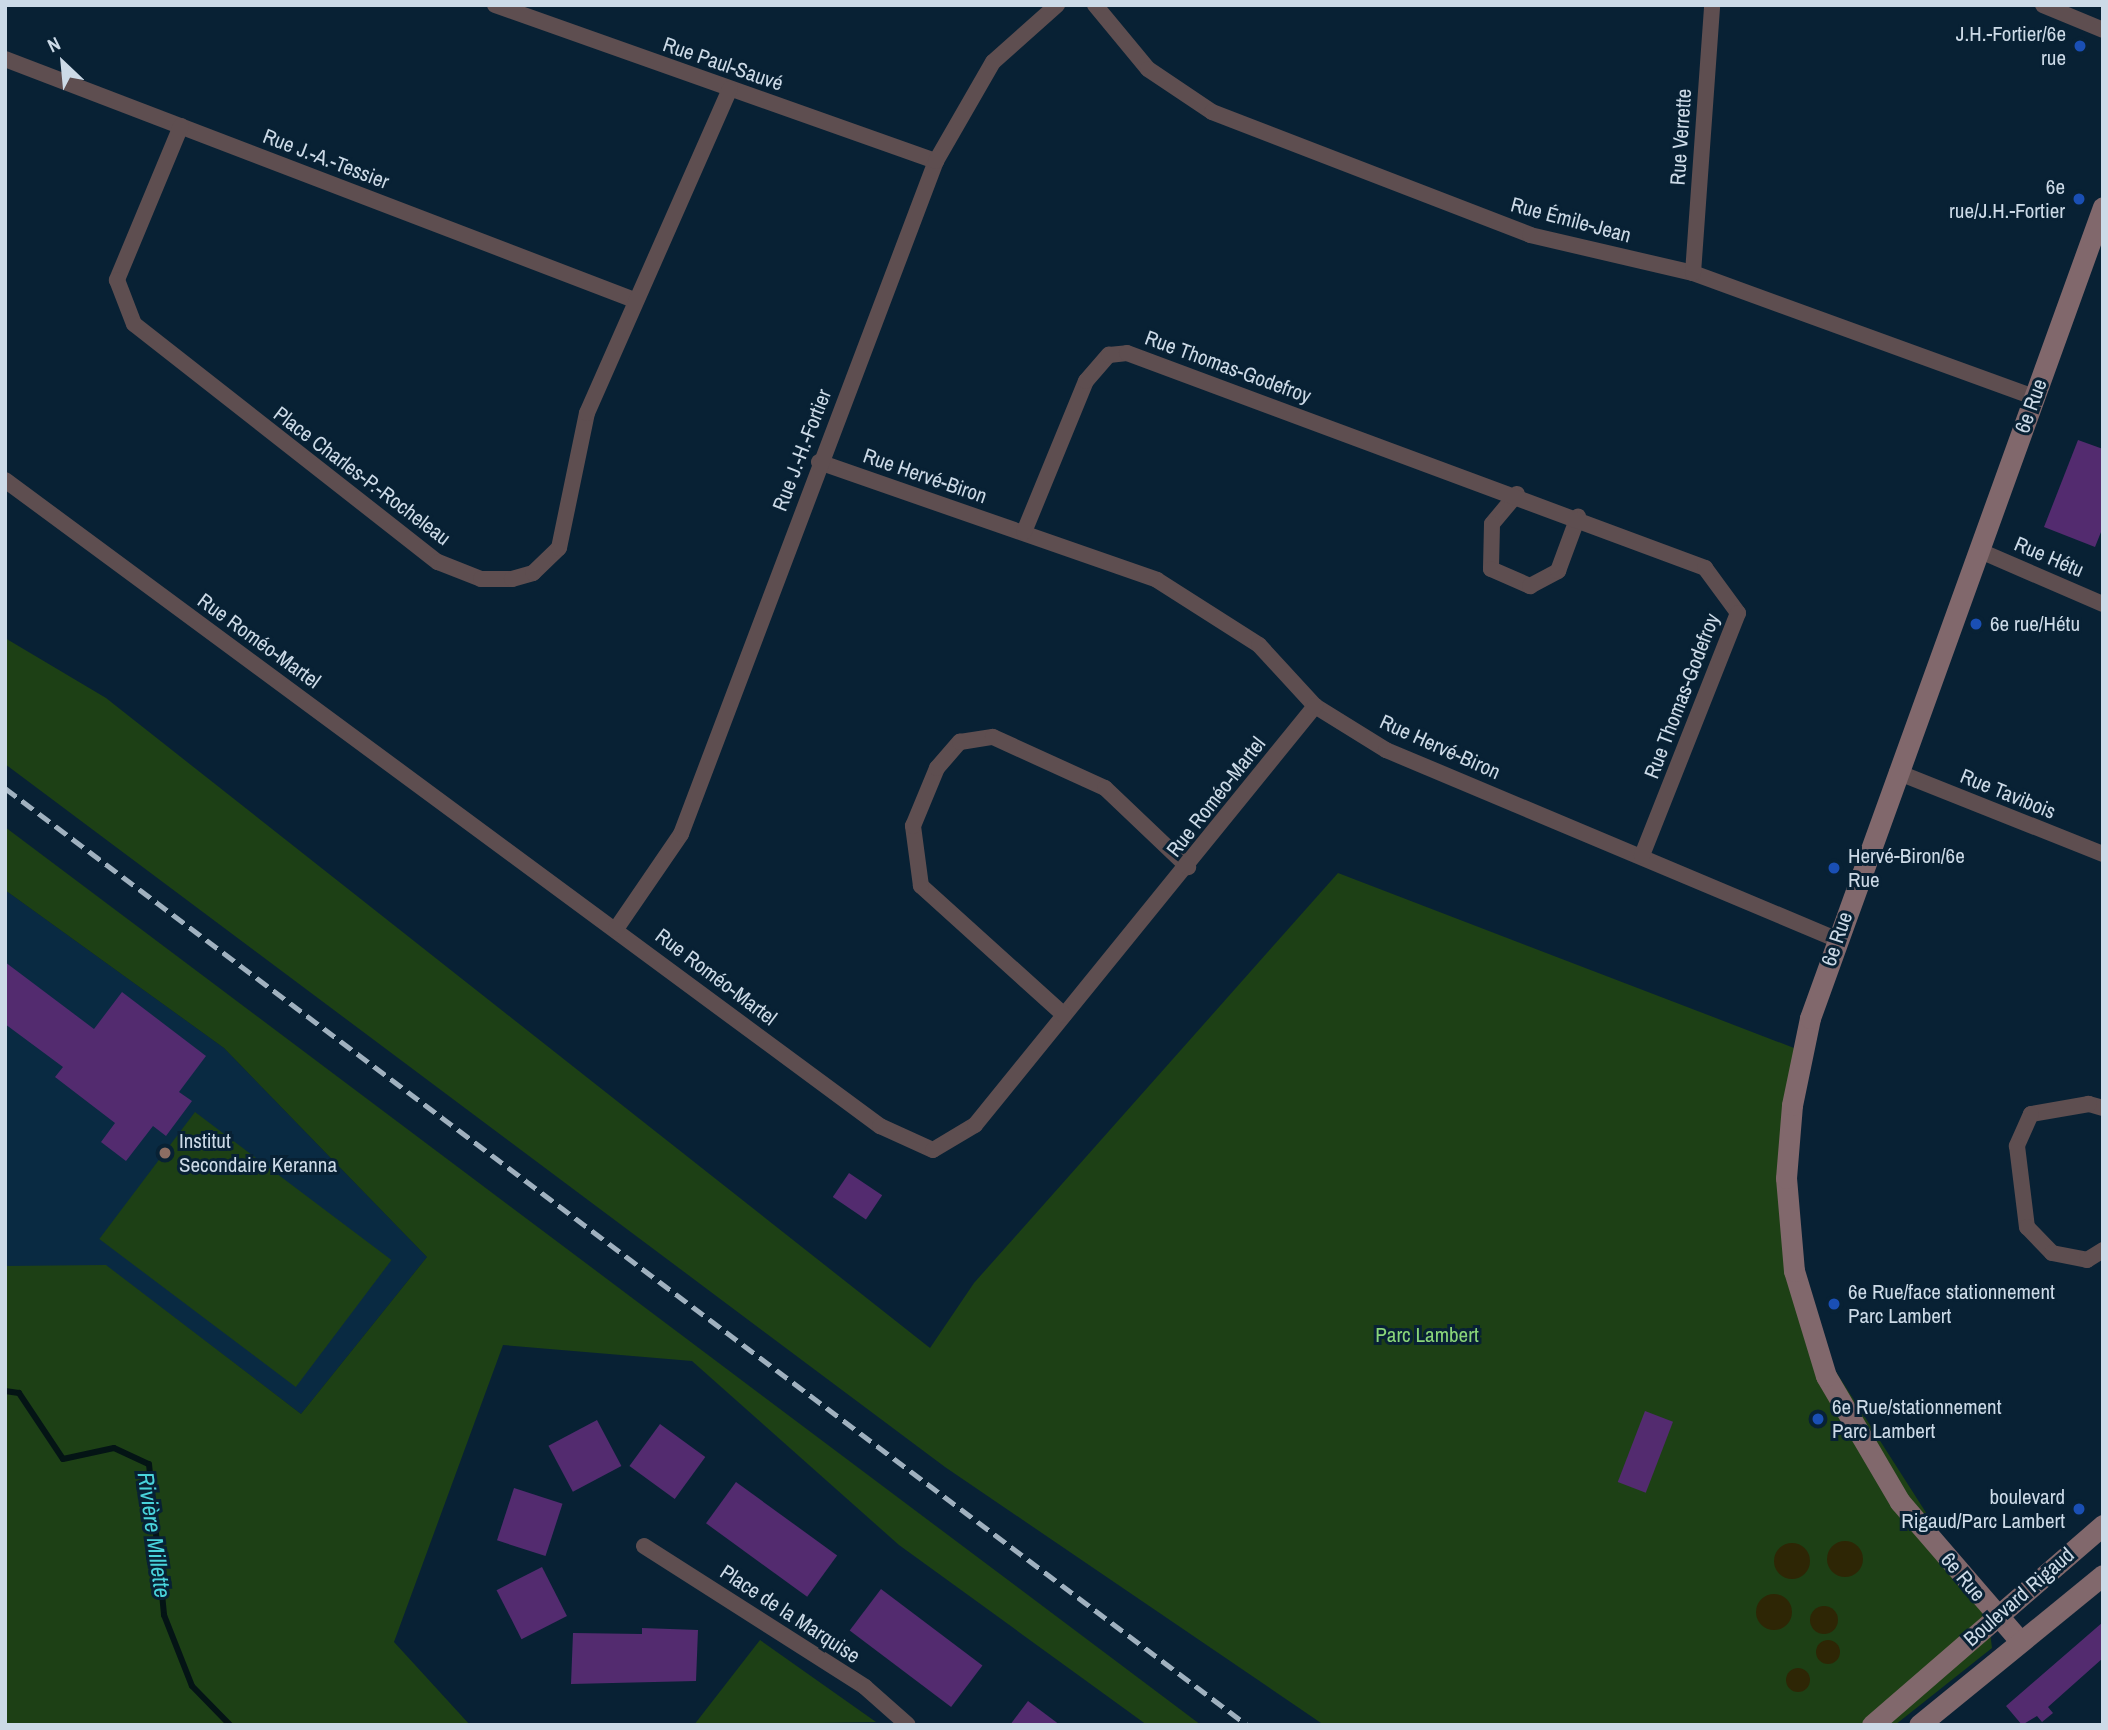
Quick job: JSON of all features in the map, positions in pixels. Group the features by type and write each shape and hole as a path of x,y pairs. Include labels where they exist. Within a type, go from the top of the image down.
{"street":[{"name":"Rue Paul-Sauvé","path":"495,5 936,161"},
{"name":"Rue J.-H.-Fortier","path":"616,929 681,834 819,462 936,161 993,62 1057,5"},
{"name":"Rue Émile-Jean","path":"1095,5 1148,69 1212,112 1530,235 1693,273 2034,397"},
{"name":"Rue Verrette","path":"1693,273 1712,5"},
{"path":"2043,5 2103,30"},
{"name":"Rue J.-A.-Tessier","path":"5,59 632,299"},
{"name":"Place Charles-P.-Rocheleau","path":"181,126 122,263 117,280 125,311 146,335 448,566 481,579 512,579 533,573 559,548 587,413 632,299 730,89"},
{"name":"6e Rue","path":"2020,1641 1900,1502 1864,1447 1826,1376 1794,1271 1786,1178 1792,1105 1810,1018 1836,939 2103,207"},
{"name":"Rue Thomas-Godefroy","path":"1024,533 1086,381 1109,355 1127,353 1517,494 1705,568 1738,613 1642,856"},
{"name":"Rue Hervé-Biron","path":"819,462 1157,580 1259,645 1315,706 1386,750 1836,939"},
{"name":"Rue Roméo-Martel","path":"5,480 880,1126 933,1150 975,1125 1188,867 1315,706"},
{"path":"1517,494 1493,524 1490,569 1530,586 1558,571 1578,517"},
{"name":"Rue Hétu","path":"1978,550 2103,604"},
{"path":"1064,1014 921,886 913,826 937,768 960,742 993,737 1105,788 1188,867"},
{"name":"Rue Tavibois","path":"1897,772 2103,855"},
{"path":"2103,1108 2089,1104 2031,1114 2017,1146 2028,1227 2052,1253 2087,1260 2103,1250"},
{"name":"Boulevard Rigaud","path":"1872,1725 2103,1525"},
{"name":"Place de la Marquise","path":"644,1546 864,1688 908,1725"},
{"name":"Boulevard Rigaud","path":"1919,1725 2103,1575"}],"shaded area":[{"name":"Institut Secondaire Keranna","path":"5,890 224,1048 427,1257 301,1414 106,1266 5,1266"}],"green space":[{"name":"Parc Lambert","path":"5,638 106,698 930,1348 974,1283 1338,873 1794,1048 1780,1184 1806,1325 1987,1608 1992,1648 1895,1725 1324,1725 945,1467 5,764"},
{"path":"5,827 1201,1725 1147,1725 899,1545 692,1361 503,1345 394,1642 470,1725 5,1725 5,1266 106,1265 301,1414 427,1257 224,1048 5,890"},
{"path":"195,1112 391,1260 296,1387 99,1239"},
{"path":"760,1640 876,1722 694,1725"}],"sand":[{"path":"1845,1541 1858,1546 1863,1559 1858,1572 1845,1577 1832,1572 1827,1559 1832,1546"},
{"path":"1792,1543 1805,1548 1810,1561 1805,1574 1792,1579 1779,1574 1774,1561 1779,1548"},
{"path":"1774,1594 1787,1599 1792,1612 1787,1625 1774,1630 1761,1625 1756,1612 1761,1599"},
{"path":"1824,1606 1834,1610 1838,1620 1834,1630 1824,1634 1814,1630 1810,1620 1814,1610"},
{"path":"1828,1640 1837,1643 1840,1652 1837,1661 1828,1664 1819,1661 1816,1652 1819,1643"},
{"path":"1798,1668 1809,1675 1810,1680 1803,1691 1798,1692 1787,1685 1786,1680 1793,1669"}],"building":[{"path":"2078,440 2103,449 2103,527 2095,547 2044,527"},
{"path":"5,962 94,1029 122,992 206,1056 179,1092 192,1101 166,1136 153,1126 126,1161 101,1142 115,1123 55,1077 63,1067 5,1024"},
{"path":"849,1173 882,1195 866,1219 833,1197"},
{"path":"1645,1411 1673,1422 1646,1493 1618,1482"},
{"path":"597,1420 621,1466 573,1492 548,1446"},
{"path":"660,1424 705,1457 675,1499 629,1466"},
{"path":"736,1482 837,1555 807,1597 706,1523"},
{"path":"514,1488 563,1504 546,1556 497,1540"},
{"path":"542,1567 567,1616 522,1639 497,1590"},
{"path":"881,1589 982,1665 951,1707 850,1631"},
{"path":"2103,1622 2103,1658 2048,1707 2053,1713 2042,1722 2037,1716 2022,1725 2006,1706"},
{"path":"642,1628 698,1630 696,1681 571,1684 573,1633 642,1634"},
{"path":"1028,1701 1060,1725 1010,1725"}],"waterway":[{"name":"Rivière Millette","path":"5,1391 19,1393 63,1459 114,1448 149,1464 164,1615 192,1686 230,1725"}],"railway":[{"path":"5,788 1247,1725"}],"place":[{"name":"J.H.-Fortier/6e rue","path":"2080,46"},
{"name":"6e rue/J.H.-Fortier","path":"2079,199"},
{"name":"6e rue/Hétu","path":"1976,624"},
{"name":"Hervé-Biron/6e Rue","path":"1834,868"},
{"name":"Institut Secondaire Keranna","path":"165,1153"},
{"name":"6e Rue/face stationnement Parc Lambert","path":"1834,1304"},
{"name":"6e Rue/stationnement Parc Lambert","path":"1818,1419"},
{"name":"boulevard Rigaud/Parc Lambert","path":"2079,1509"}]}
